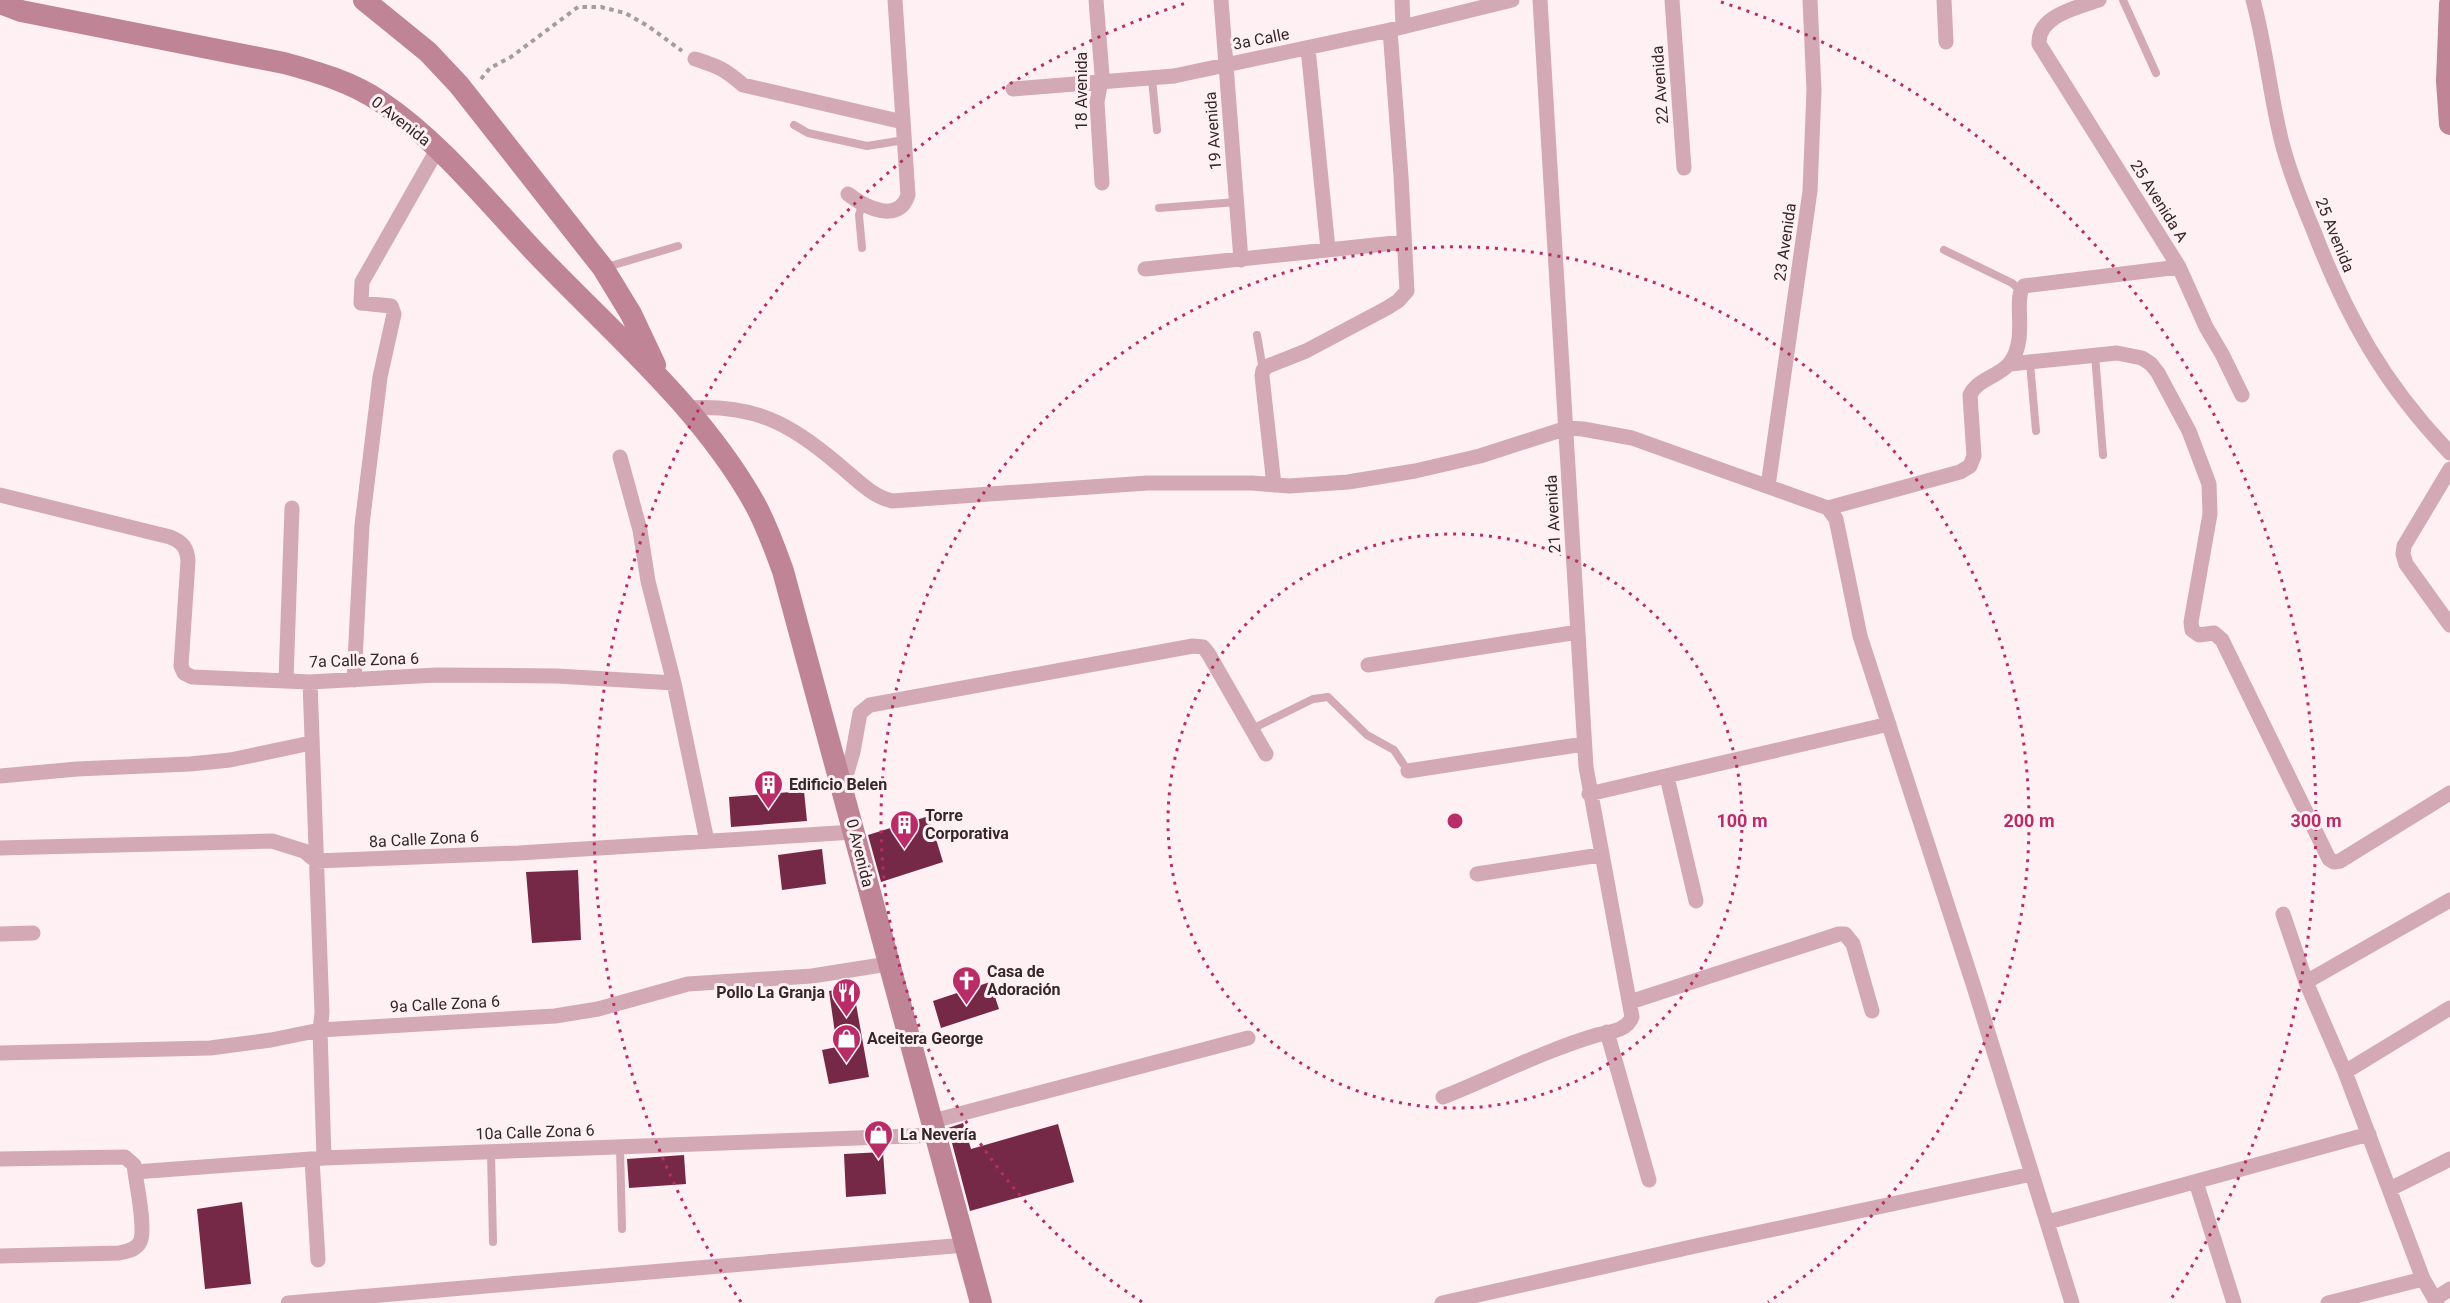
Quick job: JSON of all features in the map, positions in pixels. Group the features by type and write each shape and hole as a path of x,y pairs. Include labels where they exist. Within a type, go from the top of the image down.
{"street":[{"name":"0 Avenida","path":"364,0 428,52 479,110 603,268 631,314 656,367 731,466 767,528 796,612 888,964 935,1128 981,1303"},
{"path":"848,194 868,206 892,212 906,203 909,187 895,0"},
{"name":"18 Avenida","path":"1096,0 1101,81 1097,102 1102,183"},
{"name":"19 Avenida","path":"1221,0 1241,260"},
{"path":"1274,485 1263,370 1387,308 1404,296 1408,284 1404,242 1397,28 1402,0"},
{"name":"3a Calle","path":"1013,89 1174,76 1397,28 1512,0"},
{"name":"21 Avenida","path":"1540,0 1584,744 1589,794 1630,1002 1630,1022 1621,1029 1607,1032"},
{"name":"22 Avenida","path":"1672,0 1684,168"},
{"name":"23 Avenida","path":"1767,486 1810,191 1814,90 1810,0"},
{"path":"1944,0 1946,42"},
{"name":"25 Avenida A","path":"2097,0 2056,17 2040,32 2041,49 2179,267 2206,327 2242,395"},
{"name":"25 Avenida","path":"2253,0 2283,145 2293,180 2334,282 2371,353 2393,388 2450,453"},
{"name":"0 Avenida","path":"0,3 21,11 284,63 351,86 380,101 437,150 681,401"},
{"path":"2450,4 2447,81 2450,124"},
{"path":"1308,48 1328,249"},
{"path":"695,59 724,69 743,85 903,122"},
{"path":"354,680 362,525 380,377 394,309 391,306 361,303 362,282 437,150"},
{"path":"1145,269 1404,242"},
{"path":"2010,364 2020,339 2018,296 2020,290 2028,284 2179,267"},
{"path":"1828,508 1970,466 1974,456 1970,399 1972,391 2010,364 2095,355 2130,354 2151,364 2174,401 2203,465 2210,497 2210,514 2191,622 2192,630 2199,635 2214,633 2222,640 2327,857 2334,862 2340,861 2450,793"},
{"path":"681,401 761,414 819,448 867,489 892,501 1147,483 1289,486 1348,482 1415,471 1480,456 1566,428 1632,438 1828,508 1836,519 1860,636 1971,975 2073,1303"},
{"path":"620,457 640,530 648,581 674,683 707,841"},
{"path":"2450,469 2404,546 2403,554 2406,564 2450,625"},
{"name":"7a Calle Zona 6","path":"0,495 170,537 185,547 188,561 181,666 184,673 192,677 310,682 436,675 557,676 674,683"},
{"path":"286,680 292,508"},
{"path":"1368,665 1578,632"},
{"path":"843,786 853,752 860,713 870,705 1193,646 1203,647 1208,653 1266,754"},
{"path":"310,682 322,1012 318,1260"},
{"path":"1589,794 1889,724"},
{"path":"0,776 77,769 210,762 311,743"},
{"path":"1408,771 1584,744"},
{"path":"1667,777 1696,901"},
{"name":"8a Calle Zona 6","path":"316,861 854,832"},
{"path":"0,848 272,842 304,851 316,861"},
{"path":"1478,874 1600,855"},
{"path":"2306,982 2450,900"},
{"path":"2283,914 2306,982 2345,1072 2423,1279 2437,1301 2450,1289"},
{"path":"0,934 33,933"},
{"path":"1630,1002 1839,934 1845,934 1853,944 1872,1011"},
{"name":"9a Calle Zona 6","path":"0,1053 210,1048 271,1040 320,1030 565,1015 598,1009 688,984 812,976 888,964"},
{"path":"2345,1072 2450,1008"},
{"path":"1443,1097 1607,1032 1649,1180"},
{"name":"10a Calle Zona 6","path":"0,1159 120,1156 133,1166 620,1147 935,1128 1248,1038"},
{"path":"2048,1222 2369,1134"},
{"path":"2390,1189 2450,1159"},
{"path":"0,1256 119,1252 138,1245 142,1232 133,1166"},
{"path":"1442,1303 1688,1247 2032,1174"},
{"path":"2196,1182 2234,1303"},
{"path":"288,1303 965,1245"},
{"path":"2328,1303 2423,1279"}],"lane":[{"path":"2123,0 2156,73"},
{"path":"1152,79 1156,130"},
{"path":"794,125 808,133 867,146 904,140"},
{"path":"1159,208 1237,202"},
{"path":"862,248 859,215 861,208 868,206"},
{"path":"603,268 678,246"},
{"path":"1944,250 2012,283 2020,290"},
{"path":"1257,335 1263,370"},
{"path":"2095,355 2103,455"},
{"path":"2030,363 2036,431"},
{"path":"1252,729 1313,699 1328,697 1337,703 1367,735 1394,750 1408,771"},
{"path":"620,1147 622,1229"},
{"path":"491,1152 493,1242"}],"path":[{"path":"479,110 480,81 483,74 511,57 578,7 601,7 625,13 695,59"}],"building":[{"name":"Edificio Belen","path":"804,791 807,821 731,827 729,797"},
{"name":"Torre Corporativa","path":"929,816 943,862 881,882 868,835"},
{"path":"822,849 826,884 782,890 778,855"},
{"path":"578,870 581,940 532,943 526,872"},
{"name":"Casa de Adoración","path":"990,982 999,1009 941,1028 933,1001"},
{"path":"853,987 869,1077 829,1084 822,1050 837,1047 829,991"},
{"path":"963,1123 971,1149 1058,1124 1074,1182 970,1211 948,1128"},
{"path":"883,1152 886,1194 846,1197 844,1154"},
{"path":"684,1155 686,1184 629,1188 627,1159"},
{"path":"242,1202 251,1284 205,1289 197,1209"}],"place":[{"name":"Edificio Belen","path":"768,810"},
{"name":"Torre Corporativa","path":"904,850"},
{"name":"Casa de Adoración","path":"966,1006"},
{"name":"Pollo La Granja","path":"846,1018"},
{"name":"Aceitera George","path":"846,1064"},
{"name":"La Nevería","path":"879,1160"}]}
